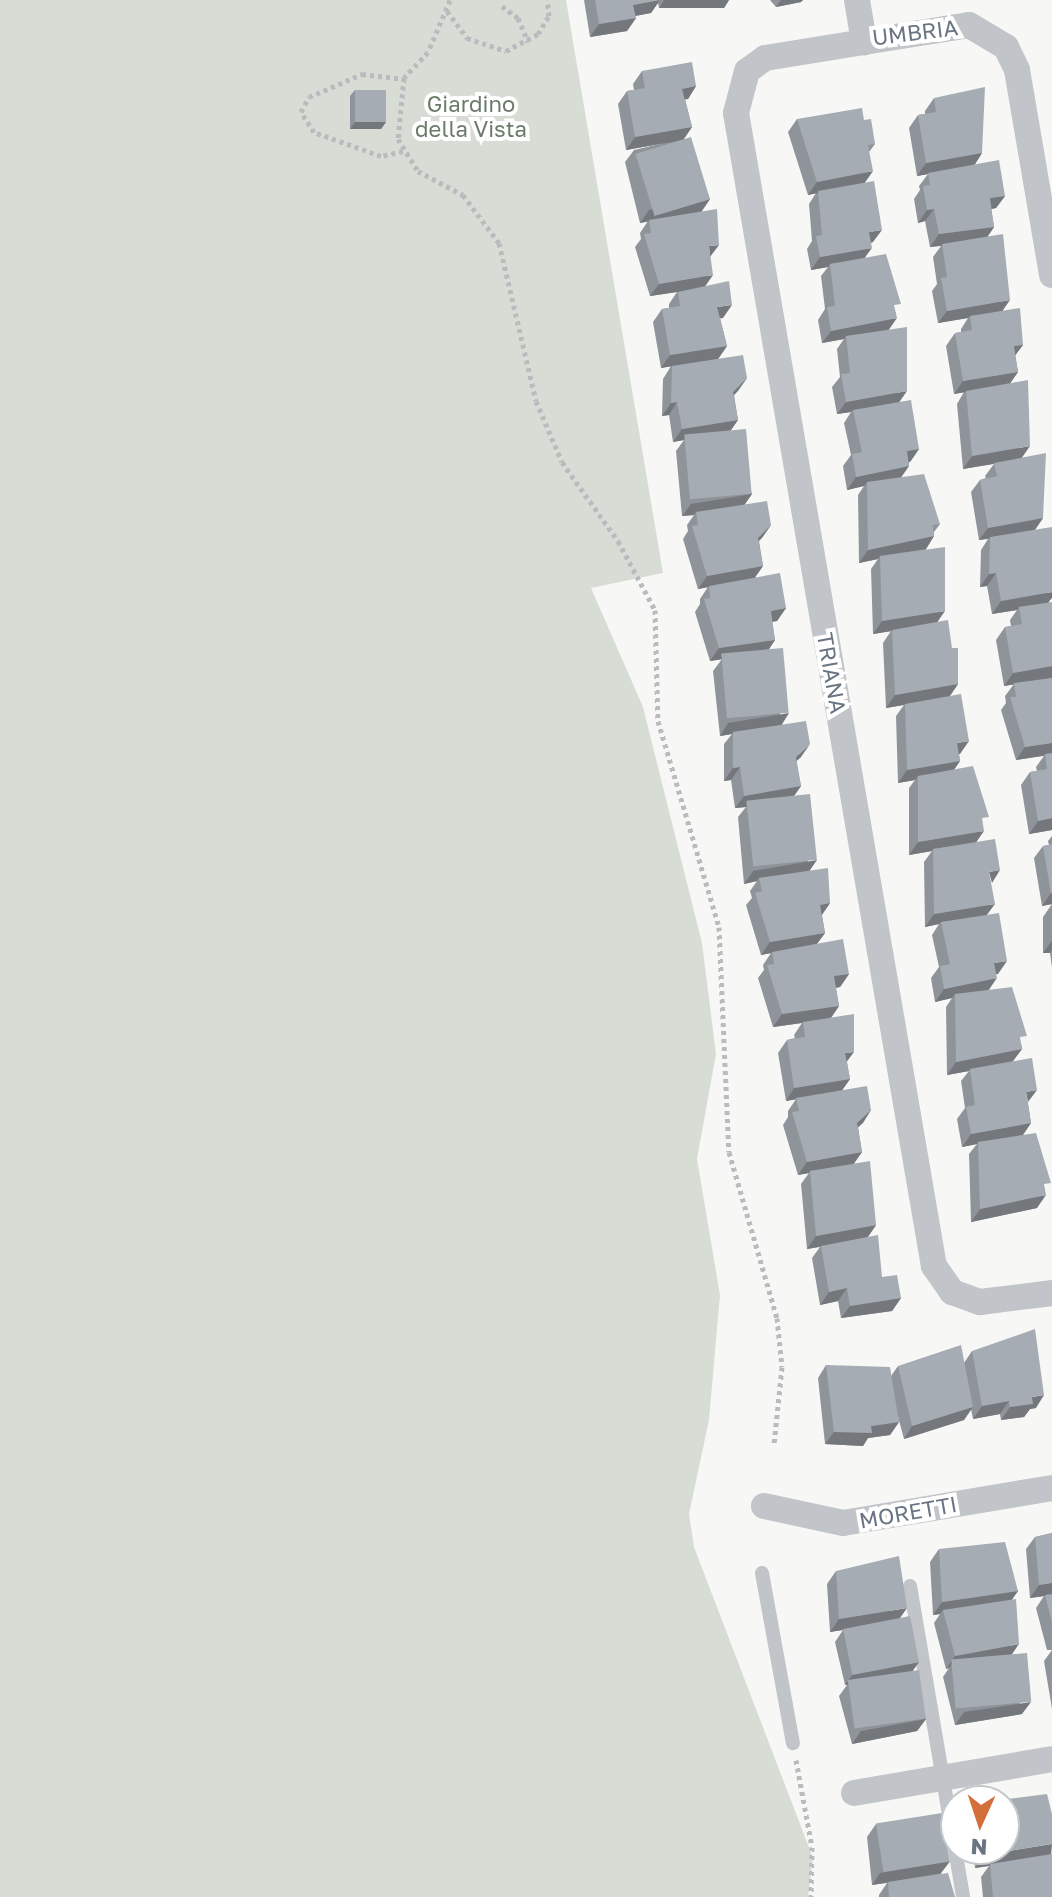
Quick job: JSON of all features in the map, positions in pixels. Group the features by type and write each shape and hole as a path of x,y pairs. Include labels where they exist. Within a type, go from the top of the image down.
{"street":[{"name":"UMBRIA","path":"857,0 864,42 969,25 1006,47 1017,70 1052,275"},
{"name":"TRIANA","path":"864,42 765,58 747,71 736,113 934,1266 952,1292 980,1302 1052,1293"},
{"name":"MORETTI","path":"764,1506 843,1523 1052,1488"},
{"path":"854,1793 1052,1759"}],"lane":[{"path":"762,1573 793,1743"},
{"path":"910,1586 963,1897"}],"path":[{"path":"450,0 428,52 404,79 397,118 403,151 418,171 463,195 499,243 536,401 562,462 618,541 655,610 658,721 719,927 729,1152 777,1318 782,1367 774,1445"},
{"path":"447,10 467,38 488,48 506,51 528,42 549,16 547,0"},
{"path":"502,6 518,18 528,42"},
{"path":"403,151 381,156 314,132 301,112 309,97 362,74 404,79"},
{"path":"793,1743 812,1847 811,1897"}],"green space":[{"name":"Giardino della Vista","path":"0,0 566,0 663,573 591,588 643,707 702,943 716,1054 697,1159 720,1295 709,1420 689,1514 694,1547 813,1858 808,1897 0,1897"}],"building":[{"path":"595,0 660,0 633,5 636,18 599,24"},
{"path":"692,62 696,86 682,89 692,127 635,137 627,91 645,88 642,71"},
{"path":"985,87 982,153 926,163 918,115 936,112 934,98"},
{"path":"355,90 386,90 386,122 355,122"},
{"path":"862,108 864,120 871,119 875,144 868,145 873,171 817,182 797,119"},
{"path":"691,137 710,199 655,216 636,154"},
{"path":"999,160 1005,196 990,198 994,227 939,234 934,209 927,210 923,186 930,185 928,173"},
{"path":"874,181 882,230 869,232 872,248 820,257 816,236 822,235 818,191"},
{"path":"717,209 719,245 709,246 713,275 659,284 644,234 651,233 649,220"},
{"path":"1003,234 1010,300 947,311 941,278 947,277 942,244"},
{"path":"886,254 901,304 894,305 897,318 831,331 827,307 835,306 830,264"},
{"path":"729,281 732,305 717,307 727,346 670,355 662,309 680,306 678,292"},
{"path":"1020,308 1023,345 1014,346 1018,372 963,381 955,333 972,330 970,316"},
{"path":"907,327 907,391 846,402 841,374 850,373 846,336"},
{"path":"743,355 747,378 733,392 738,420 682,429 677,402 671,403 672,366"},
{"path":"1028,380 1030,446 972,456 966,391"},
{"path":"911,400 919,449 907,451 909,466 856,477 852,454 862,452 853,410"},
{"path":"746,429 752,494 690,499 684,434"},
{"path":"1046,453 1043,518 988,528 980,480 997,476 994,463"},
{"path":"924,474 940,524 933,525 934,536 868,550 867,482"},
{"path":"767,501 771,525 758,538 763,566 707,576 692,526 698,525 696,512"},
{"path":"1052,527 1052,592 1001,601 996,573 989,574 990,537"},
{"path":"945,547 945,611 882,621 880,556"},
{"path":"780,573 786,608 771,611 775,640 719,648 704,599 710,598 709,586"},
{"path":"1052,602 1052,666 1013,673 1005,627 1022,624 1019,607"},
{"path":"948,620 952,648 958,648 958,684 895,695 892,630"},
{"path":"783,648 789,713 727,718 721,653"},
{"path":"1052,678 1052,743 1025,747 1010,697 1016,697 1014,683"},
{"path":"961,694 969,741 957,743 960,761 907,770 905,704"},
{"path":"806,721 810,744 796,757 801,786 744,796 740,767 733,768 733,732"},
{"path":"1052,753 1052,818 1038,821 1030,772 1047,769 1045,754"},
{"path":"973,766 989,817 982,818 984,831 918,842 918,776"},
{"path":"810,794 817,860 753,866 746,801"},
{"path":"995,839 1000,870 989,872 995,904 934,914 933,849"},
{"path":"1052,844 1052,893 1051,893 1043,846"},
{"path":"828,868 830,903 820,905 825,933 770,942 755,893 762,891 759,878"},
{"path":"999,913 1007,961 994,963 997,978 944,989 940,966 950,964 941,922"},
{"path":"843,939 849,974 834,976 839,1006 782,1014 767,965 774,964 772,952"},
{"path":"1012,987 1027,1036 1020,1037 1022,1049 956,1062 955,994"},
{"path":"854,1014 854,1052 845,1053 850,1079 794,1088 787,1040 805,1037 803,1022"},
{"path":"1032,1058 1037,1090 1026,1092 1031,1123 971,1134 966,1107 975,1105 970,1069"},
{"path":"867,1086 871,1110 857,1123 862,1152 807,1162 792,1112 799,1111 796,1098"},
{"path":"1036,1133 1051,1183 1044,1184 1046,1195 980,1209 978,1142"},
{"path":"870,1161 876,1225 816,1236 810,1171"},
{"path":"878,1235 882,1277 897,1275 901,1298 850,1306 847,1288 829,1292 821,1246"},
{"path":"1035,1329 1044,1395 1032,1397 1033,1404 1010,1407 1009,1401 982,1406 972,1351"},
{"path":"961,1345 973,1407 912,1426 898,1366"},
{"path":"826,1365 890,1367 899,1422 871,1426 872,1433 834,1432"},
{"path":"1052,1533 1052,1583 1039,1585 1035,1537"},
{"path":"1005,1542 1018,1591 942,1602 939,1549"},
{"path":"899,1556 907,1608 839,1619 836,1571"},
{"path":"1052,1594 1052,1622 1045,1595"},
{"path":"1016,1599 1019,1644 955,1656 943,1610"},
{"path":"910,1616 919,1662 852,1675 843,1629"},
{"path":"1027,1653 1031,1702 956,1708 951,1660"},
{"path":"919,1670 926,1719 855,1729 848,1680"},
{"path":"1047,1794 1052,1814 1052,1844 1020,1849 1020,1797"},
{"path":"940,1813 940,1863 883,1872 876,1823"},
{"path":"1052,1854 1052,1897 993,1897 990,1865 1020,1865 1020,1859"},
{"path":"948,1873 955,1897 889,1897 888,1882"}]}
